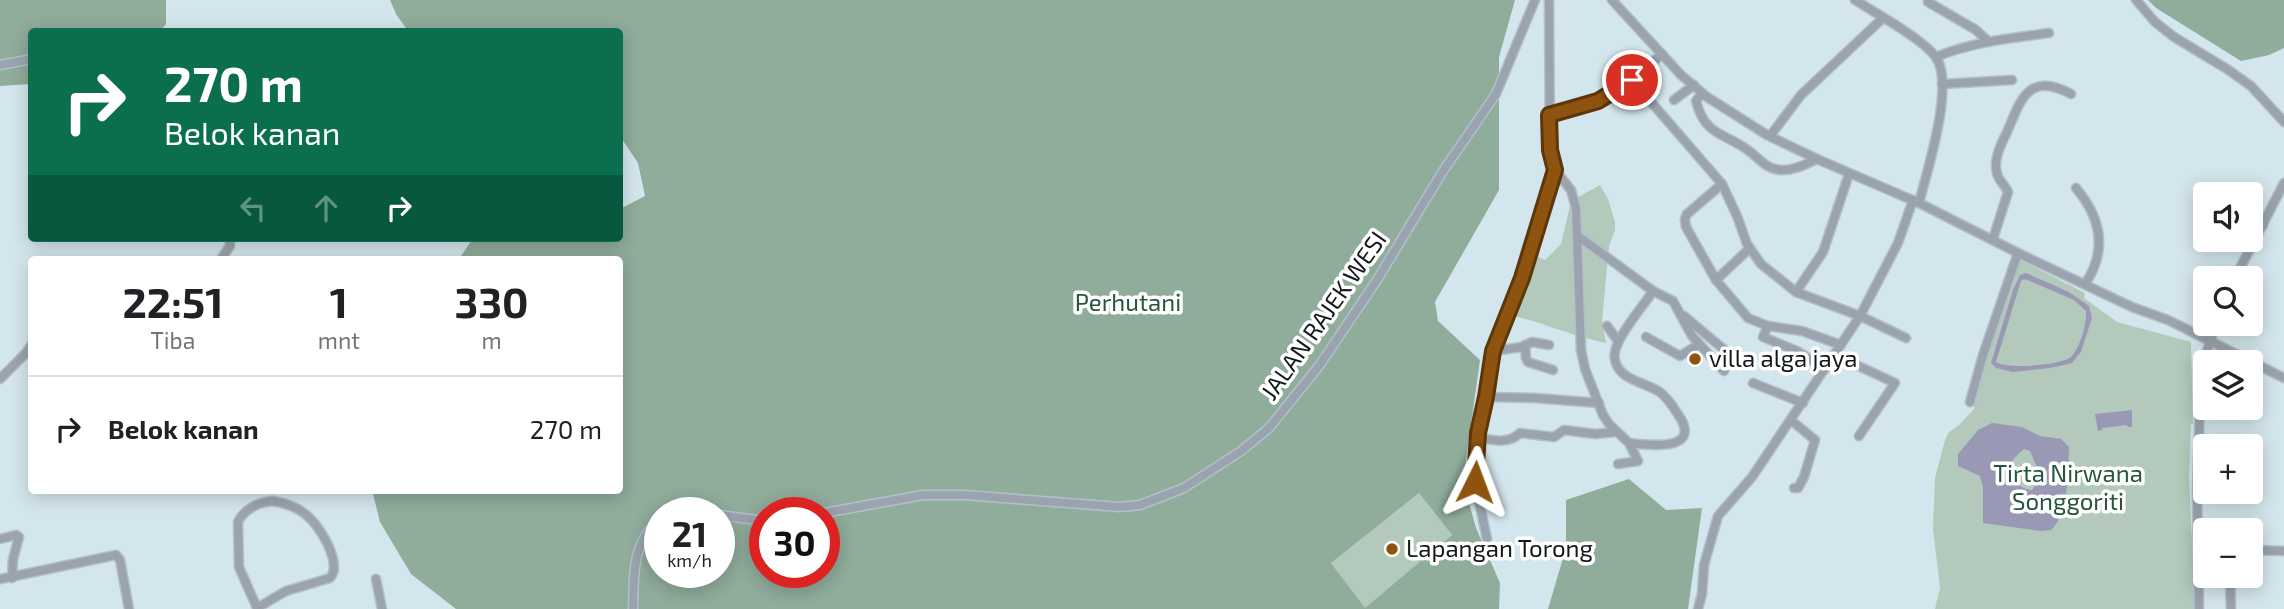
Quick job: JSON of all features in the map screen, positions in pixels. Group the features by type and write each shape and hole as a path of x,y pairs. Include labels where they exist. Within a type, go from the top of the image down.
{"street":[{"name":"JALAN RAJEK WESI","path":"840,510 923,495 965,495 1119,507 1140,505 1184,488 1241,451 1269,428 1319,366 1377,280 1443,171 1496,94 1535,0"},
{"path":"1549,0 1550,150 1555,170 1571,190 1576,208 1581,350 1585,369 1603,415 1629,443 1638,461 1618,464"},
{"path":"1612,0 1702,93 1770,136 1849,174 1916,201 2018,253 2284,377"},
{"path":"1698,609 1704,565 1718,516 1752,477 1792,421 1860,316 1898,243 1916,201 1942,110 1942,83 1936,57 1855,0"},
{"path":"2136,0 2164,30 2251,86 2284,122"},
{"path":"1928,2 1976,30 1989,42"},
{"path":"1770,136 1801,95 1883,18"},
{"path":"1936,57 1952,50 1989,42 2049,33"},
{"path":"1549,115 1598,101 1632,80 1662,54"},
{"path":"0,65 28,60"},
{"path":"1632,80 1721,184 1749,249 1761,264 1796,292 1860,316 1906,338"},
{"path":"1942,83 2012,80"},
{"path":"1674,100 1694,85"},
{"path":"1993,239 2008,192 1996,171 1998,149 2024,94 2048,85 2071,94"},
{"path":"1702,93 1696,101 1702,118 1726,139 1750,151 1764,165 1780,170 1791,169 1817,159"},
{"path":"1487,539 1475,482 1478,437 1493,351 1522,278 1555,170"},
{"path":"1796,292 1823,252 1849,174"},
{"path":"2263,226 2284,183"},
{"path":"1721,184 1687,214 1685,219 1686,227 1716,280 1748,318 1768,326 1802,331 1841,345"},
{"path":"2076,188 2094,213 2098,230 2098,252 2092,274 2085,284"},
{"path":"1578,236 1653,291 1674,301 1698,345 1724,371"},
{"path":"1716,280 1749,249"},
{"path":"1970,402 2018,253"},
{"path":"1629,443 1674,443 1684,436 1685,429 1663,395 1626,376 1617,366 1614,351 1618,341 1653,291"},
{"path":"1680,311 1696,328 1704,331 1733,357"},
{"path":"1607,326 1618,341"},
{"path":"1768,326 1763,337 1797,351 1825,369"},
{"path":"2201,518 2201,369 2211,336"},
{"path":"1646,337 1680,356 1698,345"},
{"path":"1493,351 1532,342 1549,345"},
{"path":"1525,345 1528,362 1553,370"},
{"path":"0,379 28,350"},
{"path":"1835,355 1895,383 1859,436"},
{"path":"1753,383 1803,403"},
{"path":"1486,397 1599,403"},
{"path":"1792,421 1815,440 1804,477 1798,488 1794,488"},
{"path":"1478,437 1512,440 1520,433 1554,436 1564,430 1595,434 1616,432"},
{"path":"264,502 284,503 313,521 326,540 335,573 330,578 277,596 257,609 239,566 238,522 248,510 264,502"},
{"path":"0,539 16,535 19,537 13,559 12,578"},
{"path":"633,609 637,553 644,539"},
{"path":"2263,550 2284,551"},
{"path":"0,579 116,555 120,560 129,609"},
{"path":"376,579 382,609"},
{"path":"2199,609 2200,588"},
{"path":"2230,588 2231,609"}],"green space":[{"path":"0,0 166,0 166,24 163,28 28,28 28,84 0,86"},
{"name":"Perhutani","path":"390,0 1515,0 1499,57 1499,190 1435,302 1438,321 1480,360 1463,481 1476,528 1500,583 1499,609 456,609 411,574 380,522 373,494 623,494 623,256 461,256 470,242 623,242 623,207 645,196 638,163 623,140 623,28 406,28","holes":["1419,493 1452,535 1365,608 1331,563"]},
{"path":"2148,0 2284,0 2284,48 2269,55 2241,61 2156,8"},
{"path":"1600,185 1608,199 1615,222 1609,246 1602,321 1606,343 1511,315 1532,254 1545,260 1561,244 1571,201"},
{"name":"Tirta Nirwana Songgoriti","path":"2022,261 2085,293 2084,298 2117,322 2191,342 2193,424 2189,476 2195,609 1935,609 1940,588 1933,529 1935,478 1949,432 1974,409 1990,341 2018,262"},
{"path":"1629,479 1666,510 1702,508 1688,609 1548,609 1566,548 1566,500"},
{"name":"Lapangan Torong","path":"1419,493 1452,535 1365,609 1331,563"}],"water":[{"path":"2026,273 2069,292 2089,306 2092,318 2081,352 2072,363 2013,372 1996,368 1991,363 2020,275","holes":["2025,279 2074,300 2086,311 2086,316 2080,342 2071,357 2034,366 2011,366 1996,362 2021,281"]},
{"path":"2132,410 2132,427 2127,425 2102,428 2098,431 2095,414"},
{"path":"1992,423 2022,427 2040,436 2061,439 2069,447 2064,503 2057,523 2051,530 1983,523 1983,487 1980,476 1958,466 1958,454 1978,430","holes":["2024,449 2030,451 2041,477 2032,490 2019,485 2010,472 2016,457"]}],"place":[{"name":"villa alga jaya","path":"1695,359"},
{"name":"Lapangan Torong","path":"1392,549"}],"route":[{"path":"1475,482 1478,433 1493,351 1522,278 1555,170 1550,150 1549,115 1598,101 1632,80"}]}
